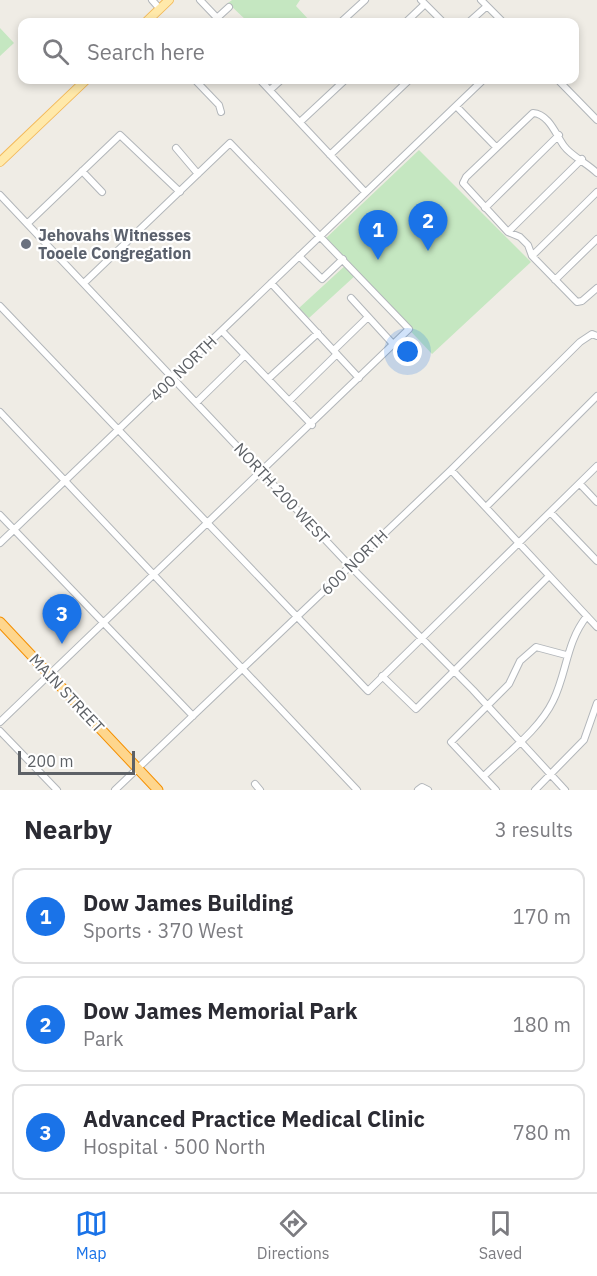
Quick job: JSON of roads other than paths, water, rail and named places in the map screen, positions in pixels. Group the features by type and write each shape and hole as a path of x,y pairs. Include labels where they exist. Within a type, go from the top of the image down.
{"highway":[{"name":"MAIN STREET","path":"0,622 158,790"}],"main road":[{"path":"150,18 170,0"},
{"path":"0,162 82,84"}],"street":[{"path":"152,0 160,9"},
{"path":"200,0 217,18"},
{"path":"345,18 365,0"},
{"path":"482,0 499,18"},
{"path":"409,18 423,2 439,18"},
{"path":"474,18 487,6"},
{"path":"221,18 229,7"},
{"path":"199,84 219,105 221,112"},
{"path":"264,84 365,192"},
{"path":"270,90 277,84"},
{"path":"300,122 341,84"},
{"path":"330,155 405,84"},
{"name":"400 NORTH","path":"0,543 479,84"},
{"path":"562,84 597,120"},
{"path":"456,106 496,147"},
{"path":"597,173 564,146 559,135 536,113 530,115 464,180 465,188 508,232 520,237 528,245 532,256 580,302 597,288"},
{"path":"28,223 120,135 180,192"},
{"path":"485,208 559,135"},
{"path":"0,722 312,425 409,329 230,143 85,282"},
{"path":"176,148 198,174"},
{"path":"508,232 582,159"},
{"path":"82,171 102,192"},
{"path":"532,256 597,192"},
{"name":"NORTH 200 WEST","path":"0,195 565,790"},
{"path":"555,280 597,239"},
{"path":"300,256 322,279 343,259"},
{"path":"271,284 359,378"},
{"path":"351,298 393,344"},
{"path":"0,306 368,691 597,466"},
{"path":"289,401 368,317"},
{"path":"222,331 312,425"},
{"path":"268,379 318,333"},
{"name":"600 NORTH","path":"116,790 594,335"},
{"path":"197,402 245,355"},
{"path":"486,507 597,396"},
{"path":"0,412 357,790"},
{"path":"451,470 548,577 597,627"},
{"path":"580,484 597,502"},
{"path":"551,513 597,561"},
{"path":"0,515 193,716"},
{"path":"382,676 416,709 548,577"},
{"path":"484,776 544,716 554,700 566,655 575,632 586,616"},
{"path":"496,790 451,742 508,684 520,661 536,647 566,655"},
{"path":"535,790 584,740 597,703"},
{"path":"0,731 57,790"},
{"path":"255,784 260,790"},
{"path":"418,790 427,789"}],"place":[{"name":"Jehovahs Witnesses Tooele Congregation","path":"26,244"},
{"name":"Dow James Memorial Park","path":"428,251"},
{"name":"Dow James Building","path":"378,260"},
{"name":"Advanced Practice Medical Clinic","path":"62,644"}]}
